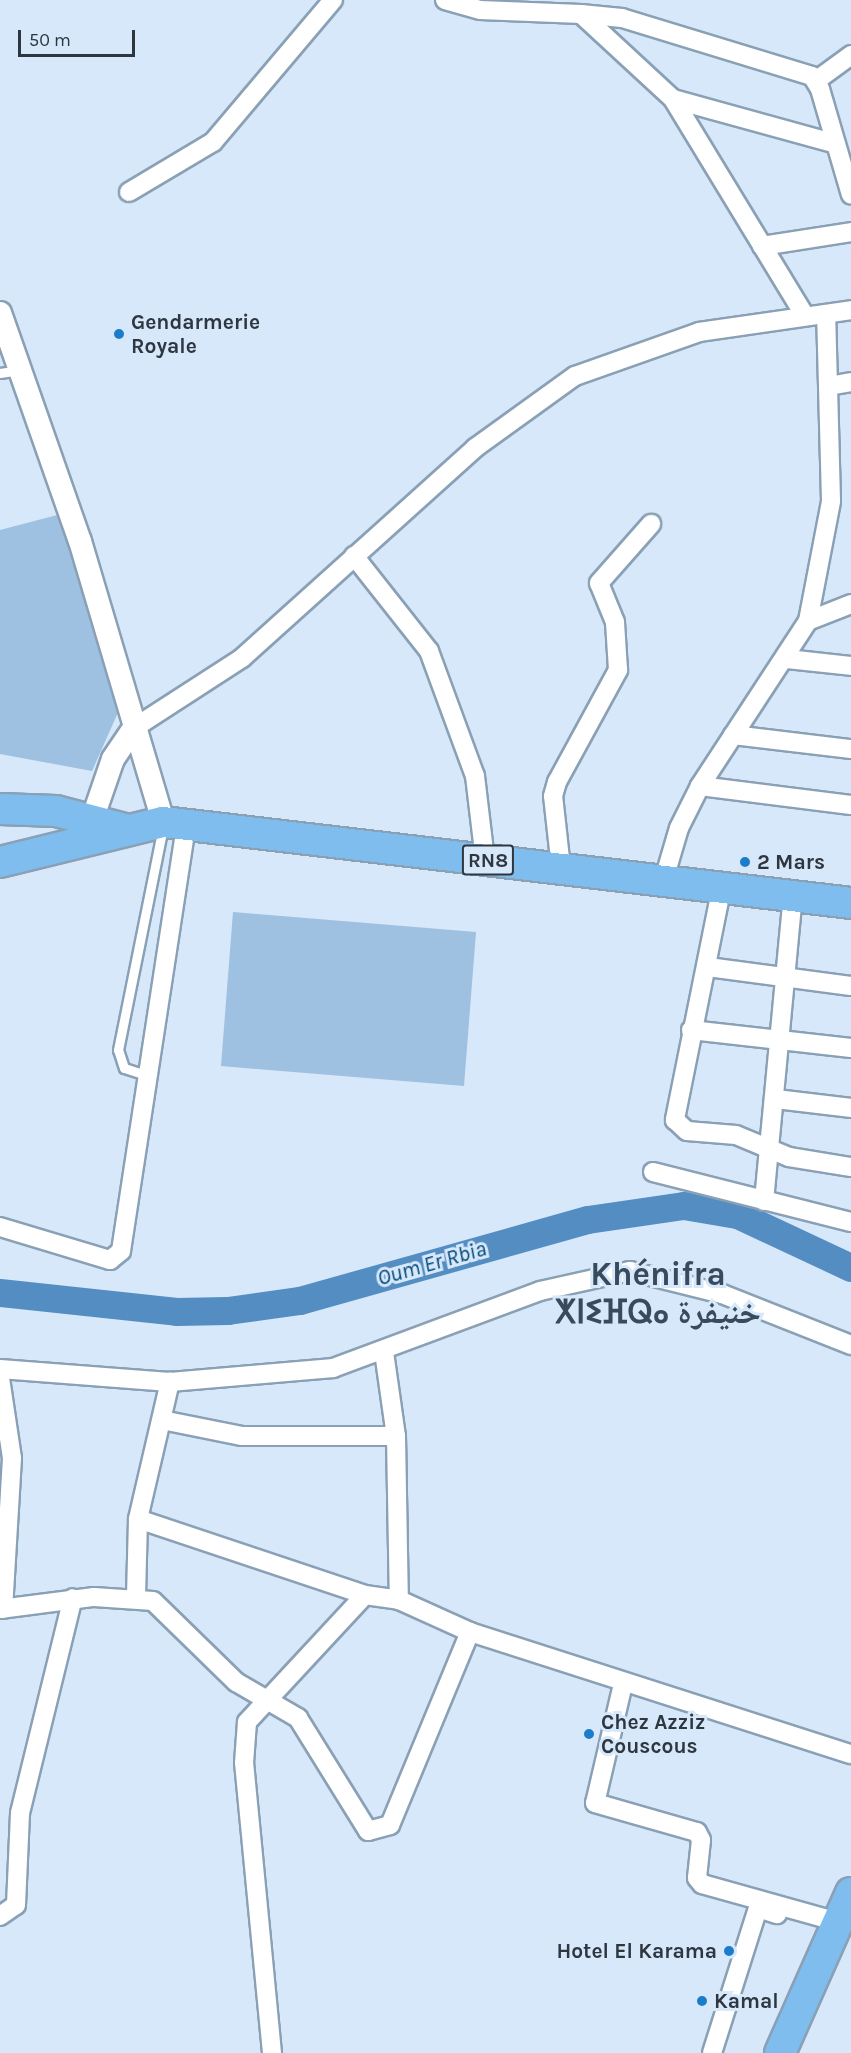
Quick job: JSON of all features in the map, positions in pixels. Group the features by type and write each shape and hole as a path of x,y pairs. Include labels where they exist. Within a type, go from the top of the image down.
{"main road":[{"path":"0,809 93,817 125,829"},
{"name":"RN8","path":"0,862 125,829 175,823 664,879 851,903"},
{"path":"780,2053 851,1893"}],"street":[{"path":"129,192 213,142 333,0"},
{"path":"445,0 480,10 622,18 798,69 817,81 851,195"},
{"path":"580,14 673,99 805,316"},
{"path":"817,81 851,55"},
{"path":"673,99 836,144"},
{"path":"762,246 851,232"},
{"path":"93,817 113,759 134,728 242,658 516,413 575,376 699,332 851,310"},
{"path":"0,313 24,369 134,728 175,823 149,1076 124,1243 115,1257 0,1227"},
{"path":"664,879 679,828 700,786 787,659 808,621 831,501 826,314"},
{"path":"828,386 851,382"},
{"path":"561,868 552,796 556,782 618,670 615,622 599,583 651,524"},
{"path":"354,556 429,651 475,776 485,860"},
{"path":"808,621 851,604"},
{"path":"787,659 851,666"},
{"path":"733,735 851,749"},
{"path":"700,786 851,805"},
{"path":"722,886 708,966 674,1111 677,1124 687,1131 736,1136 771,1150 851,1167"},
{"path":"764,1201 783,1041 794,895"},
{"path":"708,966 786,979 851,986"},
{"path":"692,1030 851,1048"},
{"path":"776,1100 851,1108"},
{"path":"653,1172 851,1222"},
{"path":"0,1369 170,1382 324,1369 384,1352 540,1291 630,1271 711,1291 851,1345"},
{"path":"384,1352 396,1436 399,1600"},
{"path":"0,1378 12,1458 1,1609 73,1598 136,1596 172,1614 236,1682 298,1718 360,1824 368,1831 390,1825 470,1632"},
{"path":"136,1596 138,1519 170,1382"},
{"path":"162,1420 242,1436 396,1436"},
{"path":"138,1519 365,1595 399,1600 470,1632 623,1684 851,1754"},
{"path":"272,2053 244,1763 246,1722 264,1698 365,1595"},
{"path":"0,1916 16,1905 20,1813 73,1598"},
{"path":"623,1684 595,1803 697,1832 697,1878 702,1884 835,1928"},
{"path":"712,2053 758,1908 835,1928"}],"lane":[{"path":"0,373 24,369"},
{"path":"149,1076 123,1068 118,1050 175,823"}],"shaded area":[{"path":"65,513 120,708 92,771 0,754 0,530"},
{"path":"233,912 476,932 464,1086 221,1066"}],"waterway":[{"name":"Oum Er Rbia","path":"0,1293 177,1312 228,1311 300,1301 588,1220 684,1206 738,1215 851,1268"}],"place":[{"name":"Gendarmerie Royale","path":"119,334"},
{"name":"2 Mars","path":"745,862"},
{"name":"Chez Azziz Couscous","path":"589,1734"},
{"name":"Hotel El Karama","path":"729,1951"},
{"name":"Kamal","path":"702,2001"}],"district":[{"name":"Khénifra ⵅⵏⵉⴼⵕⴰ خنيفرة","path":"658,1294"}]}
